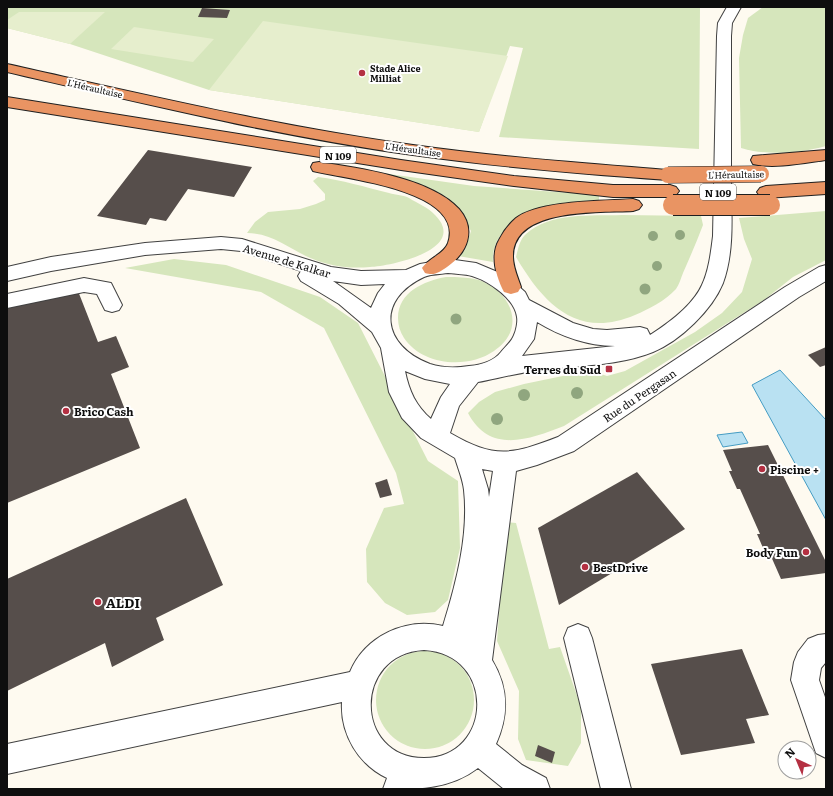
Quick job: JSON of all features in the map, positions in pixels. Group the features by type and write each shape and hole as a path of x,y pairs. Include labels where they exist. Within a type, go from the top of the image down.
{"highway":[{"name":"L'Héraultaise","path":"7,68 96,89 284,128 412,150 669,183"},
{"name":"L'Héraultaise","path":"7,102 401,165 514,181 613,191 760,167 826,171"},
{"path":"7,110 339,170 412,187 430,196 449,209 458,222 460,236 452,252 432,268"},
{"path":"760,167 790,159 826,155"},
{"path":"511,287 503,258 505,245 510,236 523,222 544,213 603,205 669,183 768,198 826,201"},
{"name":"L'Héraultaise","path":"768,198 826,188"}],"street":[{"path":"438,437 442,417 449,401 458,388 479,373 505,362 516,351 525,337 527,321 523,305 511,287 494,276 474,269 453,266 432,268 408,277 395,287 385,299 380,313 381,328 385,339 391,349 406,362 426,371 448,376 479,373 532,363 613,354 640,348 658,340 701,304 713,284 719,263 722,236 724,36 725,23 734,7"},
{"path":"724,36 749,7"},
{"name":"Avenue de Kalkar","path":"7,274 100,255 145,249 221,243 242,245 330,274 361,278 408,277"},
{"name":"Avenue de Kalkar","path":"190,245 218,248 252,255 308,276 327,286 356,306 381,328"},
{"name":"Rue du Pergasan","path":"391,349 396,380 405,404 420,424 438,437 466,452 487,461 506,462 535,456 566,444 775,304 826,272"},
{"path":"7,301 84,285 104,288 112,305"},
{"path":"523,305 569,331 598,338 626,338 652,332 682,321"},
{"path":"452,641 468,587 478,518 476,489 466,452"},
{"path":"478,665 487,590 506,462"},
{"path":"432,635 452,641 470,653 478,665 482,669 489,688 491,708 487,729 478,747 464,762 446,772 402,781 382,760 365,738 357,712 360,684 372,661 391,643 410,636 432,635"},
{"path":"578,638 616,789"},
{"path":"826,648 818,650 808,662 805,680 826,743"},
{"path":"7,759 360,684"},
{"path":"478,747 502,770 519,782 535,789"}],"green space":[{"path":"7,7 700,7 699,149 499,137 523,48 510,46 479,132 209,90 70,44 7,28"},
{"path":"763,7 826,7 826,146 784,153 761,152 741,148 739,58 748,18"},
{"path":"19,12 105,12 70,44 7,28 7,20"},
{"name":"Stade Alice Milliat","path":"263,21 508,56 479,132 209,90"},
{"path":"134,27 214,39 193,62 111,49"},
{"path":"368,171 474,186 599,195 599,200 584,201 520,217 509,225 500,236 494,248 493,262 458,256 465,250 471,231 459,210 442,194 422,185"},
{"path":"318,177 407,197 435,215 443,227 442,237 435,246 424,253 409,259 381,266 354,268 323,263 308,257 272,238 247,233 255,222 268,212 300,209 325,200 325,194 313,181"},
{"path":"826,211 826,260 793,277 764,300 564,426 524,439 499,439 488,435 477,426 468,413 479,402 495,392 524,384 582,372 592,371 607,376 625,371 695,332 722,313 742,292 752,259 744,239 739,218"},
{"path":"622,215 701,216 703,225 676,289 662,301 635,315 614,322 596,323 579,320 564,313 550,302 538,289 526,274 516,257 524,236 536,227 547,222 571,217"},
{"path":"174,259 226,265 320,297 358,323 428,461 458,481 460,548 448,600 435,612 407,615 385,603 367,582 366,549 384,508 404,504 396,473 324,328 261,292 125,268"},
{"path":"446,277 479,280 500,293 507,302 511,312 512,322 510,332 504,342 494,351 483,357 472,360 446,362 422,354 412,347 404,338 400,331 398,321 399,309 402,301 414,289 421,285 429,281"},
{"path":"506,522 516,523 549,649 560,647 581,707 581,743 568,766 526,760 518,739 519,691 497,641"},
{"path":"425,651 444,655 460,665 470,681 474,700 470,719 460,735 444,745 425,749 406,745 390,735 380,719 376,700 380,681 390,665 406,655"}],"water":[{"path":"780,370 826,420 826,520 752,385"},
{"path":"742,432 748,443 723,447 717,435"}],"building":[{"path":"202,8 230,10 227,18 198,17"},
{"path":"148,150 252,167 234,197 188,189 166,221 150,218 146,225 97,216"},
{"name":"Brico Cash","path":"78,291 98,342 116,336 129,367 111,374 140,448 7,503 7,305"},
{"path":"826,347 826,365 820,367 808,355"},
{"path":"768,445 826,562 826,573 781,579 770,554 766,555 757,534 760,534 740,489 737,489 729,471 732,471 723,450"},
{"name":"BestDrive","path":"637,472 685,529 559,605 538,528"},
{"path":"387,479 392,495 380,498 375,483"},
{"name":"ALDI","path":"186,498 223,585 156,618 164,640 112,667 105,643 7,691 7,579"},
{"path":"742,649 769,715 746,719 755,743 681,755 651,664"},
{"path":"538,745 555,752 552,763 535,756"}],"place":[{"name":"Stade Alice Milliat","path":"362,73"},
{"name":"Terres du Sud","path":"609,369"},
{"name":"Brico Cash","path":"66,411"},
{"name":"Piscine +","path":"762,469"},
{"name":"Body Fun","path":"806,552"},
{"name":"BestDrive","path":"585,567"},
{"name":"ALDI","path":"98,602"}]}
